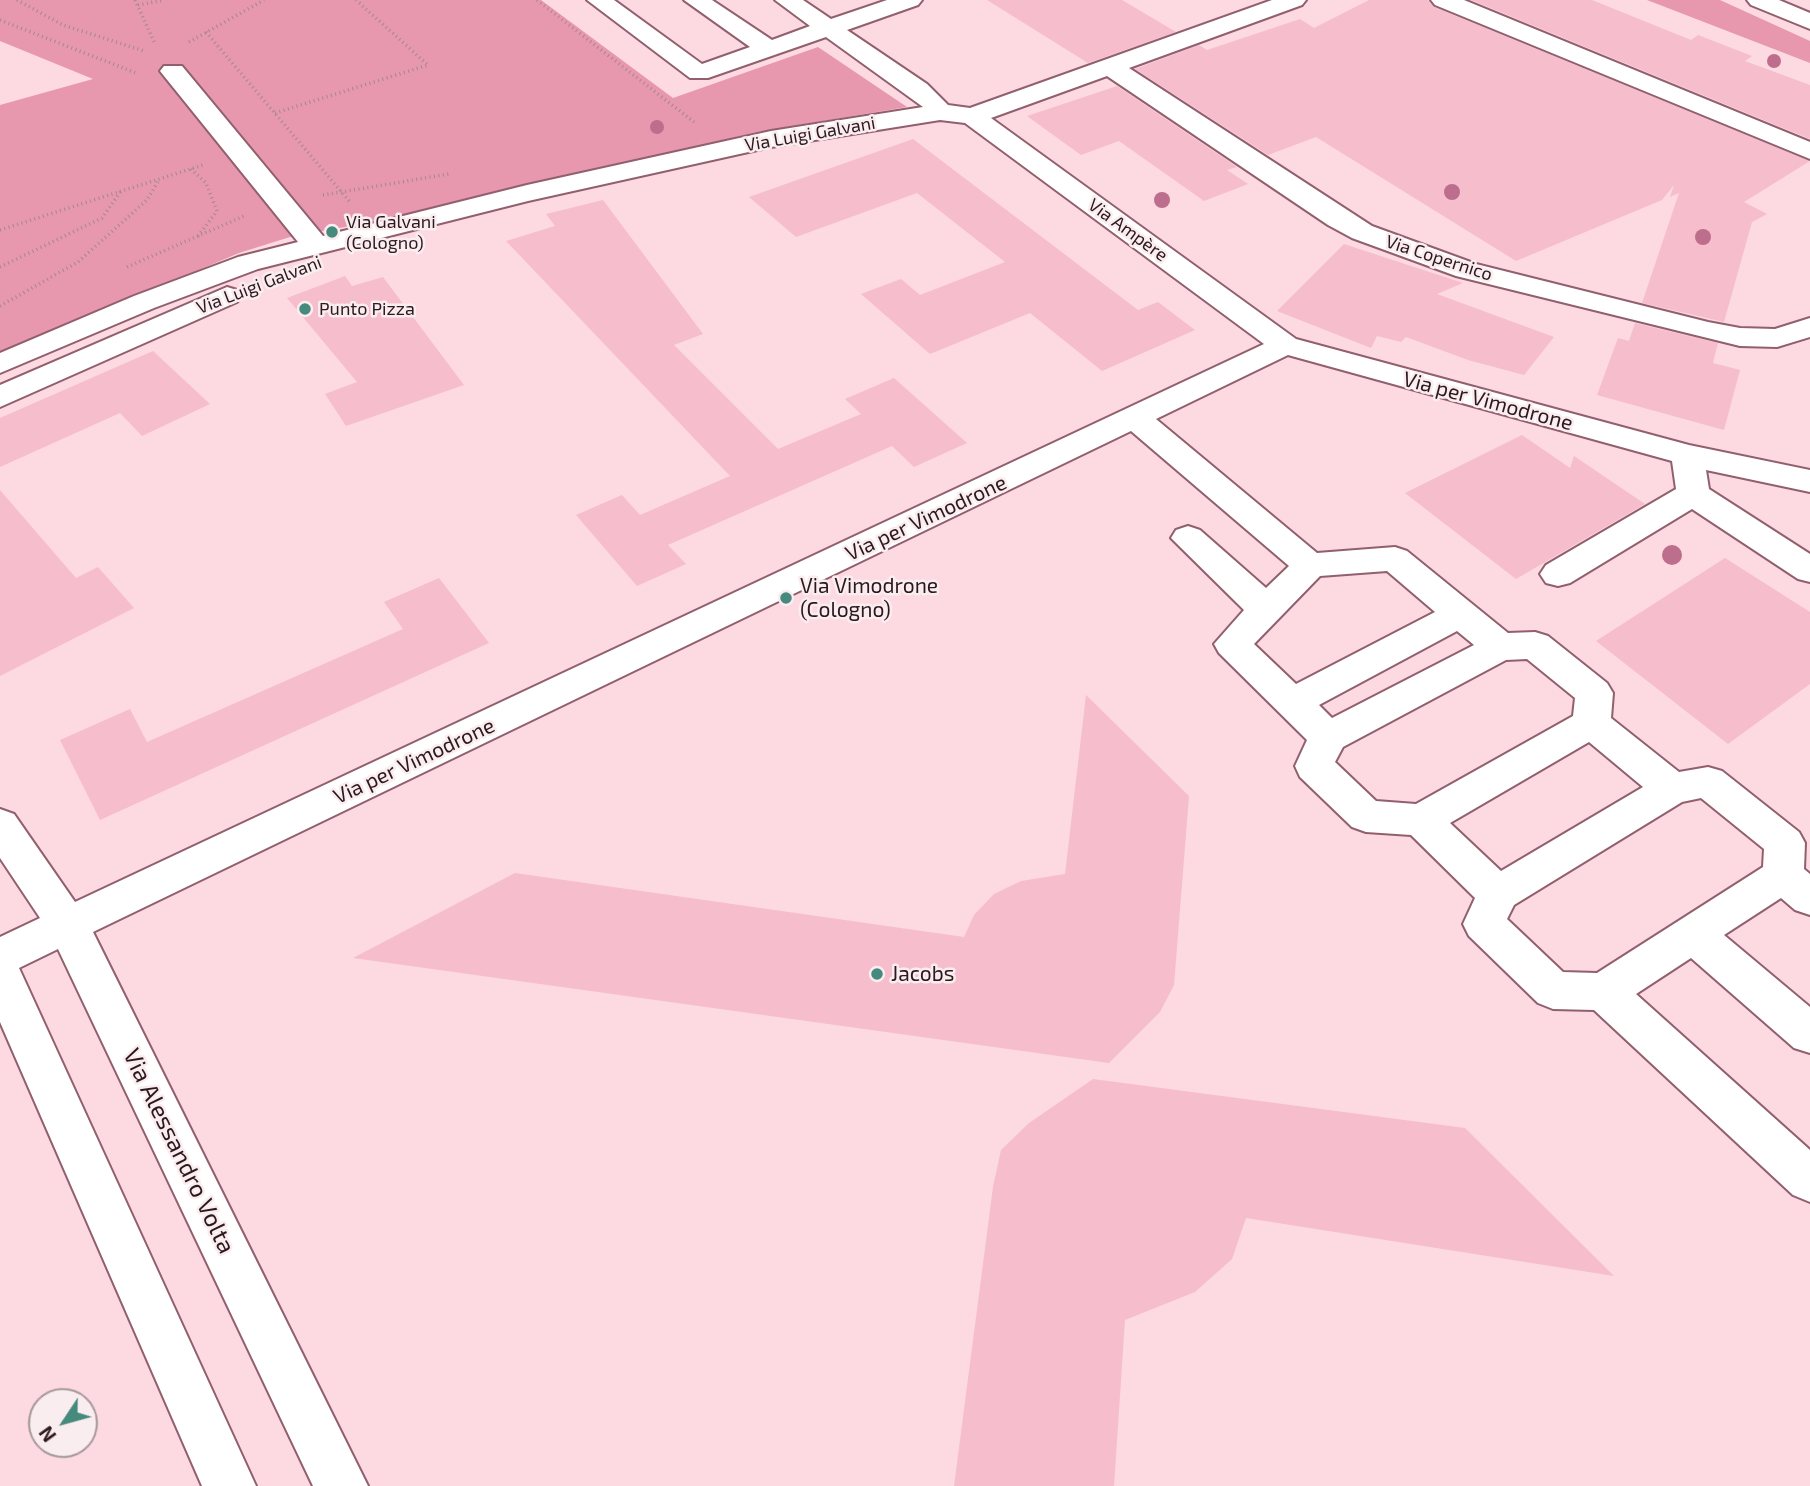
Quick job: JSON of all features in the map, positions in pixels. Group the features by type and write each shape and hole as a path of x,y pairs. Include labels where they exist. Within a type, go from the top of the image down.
{"street":[{"path":"599,0 699,73 910,0"},
{"path":"696,0 768,48"},
{"path":"786,0 918,89 940,112"},
{"path":"972,116 1294,0"},
{"path":"1443,0 1810,151"},
{"path":"1759,0 1810,22"},
{"name":"Via Copernico","path":"1110,66 1338,219 1375,237 1466,270 1709,331 1740,337 1777,338 1810,327"},
{"path":"173,71 315,244"},
{"name":"Via Luigi Galvani","path":"0,364 195,281 315,244 527,193 771,139 940,112 972,116"},
{"name":"Via Ampère","path":"972,116 1285,345"},
{"name":"Via Luigi Galvani","path":"0,397 266,280 527,193"},
{"name":"Via per Vimodrone","path":"0,957 1285,345 1687,455 1751,471 1810,481"},
{"path":"1135,418 1310,565"},
{"path":"1687,455 1693,494 1810,570"},
{"path":"1558,575 1693,494"},
{"path":"1188,538 1266,609"},
{"path":"1328,737 1231,644 1310,565 1395,559 1500,647"},
{"path":"1293,702 1460,614"},
{"path":"1535,645 1594,693 1591,723 1421,820 1366,816 1314,766 1328,737 1500,647 1535,645"},
{"path":"1591,723 1672,789"},
{"path":"1708,782 1785,843 1796,886 1693,934 1604,992 1553,990 1484,924 1498,894 1672,789 1708,782"},
{"path":"1421,820 1498,894"},
{"name":"Via Alessandro Volta","path":"0,825 68,925 341,1486"},
{"path":"1693,934 1810,1034"},
{"path":"0,972 229,1486"},
{"path":"1604,992 1810,1180"}],"path":[{"path":"17,0 63,25 149,53"},
{"path":"135,0 157,47"},
{"path":"137,5 164,0"},
{"path":"184,45 264,0"},
{"path":"275,113 428,65 356,0"},
{"path":"537,0 700,126"},
{"path":"0,20 142,75"},
{"path":"206,32 357,211"},
{"path":"0,230 241,154"},
{"path":"191,169 206,183 217,211 197,237"},
{"path":"0,306 78,262 147,200 160,179"},
{"path":"0,267 102,218 122,191"},
{"path":"123,269 281,203"}],"shaded area":[{"path":"0,0 541,0 673,98 818,47 907,107 757,132 372,222 290,237 239,253 0,354 0,105 93,79 0,41"},
{"path":"1647,0 1720,0 1810,41 1810,63"}],"building":[{"path":"987,0 1122,0 1176,32 1088,63"},
{"path":"1369,0 1428,0 1434,7 1810,161 1744,202 1767,214 1752,222 1724,322 1642,303 1679,193 1670,197 1674,185 1662,200 1516,261 1316,137 1268,155 1135,69 1199,45 1207,50 1300,19 1314,28"},
{"path":"1471,0 1592,0 1691,40 1698,35 1752,56 1745,61 1810,85 1810,139"},
{"path":"1117,86 1237,167 1227,170 1248,184 1204,201 1119,141 1081,155 1027,116"},
{"path":"913,139 1138,310 1158,302 1195,330 1102,371 1030,313 930,354 861,294 901,279 920,295 1005,262 917,193 796,237 749,197"},
{"path":"603,200 703,334 674,345 778,449 861,414 845,399 894,378 967,443 914,467 892,446 668,545 686,564 637,586 576,515 622,495 640,515 730,476 506,241 555,226 546,214"},
{"path":"1344,244 1463,283 1437,294 1554,337 1524,375 1468,360 1406,337 1401,342 1377,336 1371,348 1277,311"},
{"path":"345,276 352,286 383,277 464,385 346,426 325,394 357,382 287,298"},
{"path":"1635,323 1718,343 1713,363 1740,370 1724,430 1597,395 1618,338 1629,341"},
{"path":"153,351 210,404 142,436 120,413 0,467 0,418"},
{"path":"1522,435 1570,468 1574,456 1645,504 1516,579 1405,493"},
{"path":"0,490 76,578 98,567 134,608 0,676"},
{"path":"1725,558 1810,612 1810,684 1728,744 1596,641"},
{"path":"439,578 489,643 100,820 60,740 130,709 147,742 403,629 384,602"},
{"path":"1086,695 1189,796 1174,985 1160,1012 1109,1063 353,958 515,873 964,937 974,915 994,894 1021,881 1065,874"},
{"path":"1093,1079 1465,1128 1614,1276 1246,1218 1232,1259 1195,1292 1125,1320 1114,1486 954,1486 993,1187 1001,1150 1029,1123"}],"place":[{"name":"Via Galvani (Cologno)","path":"332,232"},
{"name":"Punto Pizza","path":"305,309"},
{"name":"Via Vimodrone (Cologno)","path":"786,598"},
{"name":"Jacobs","path":"877,974"}]}
